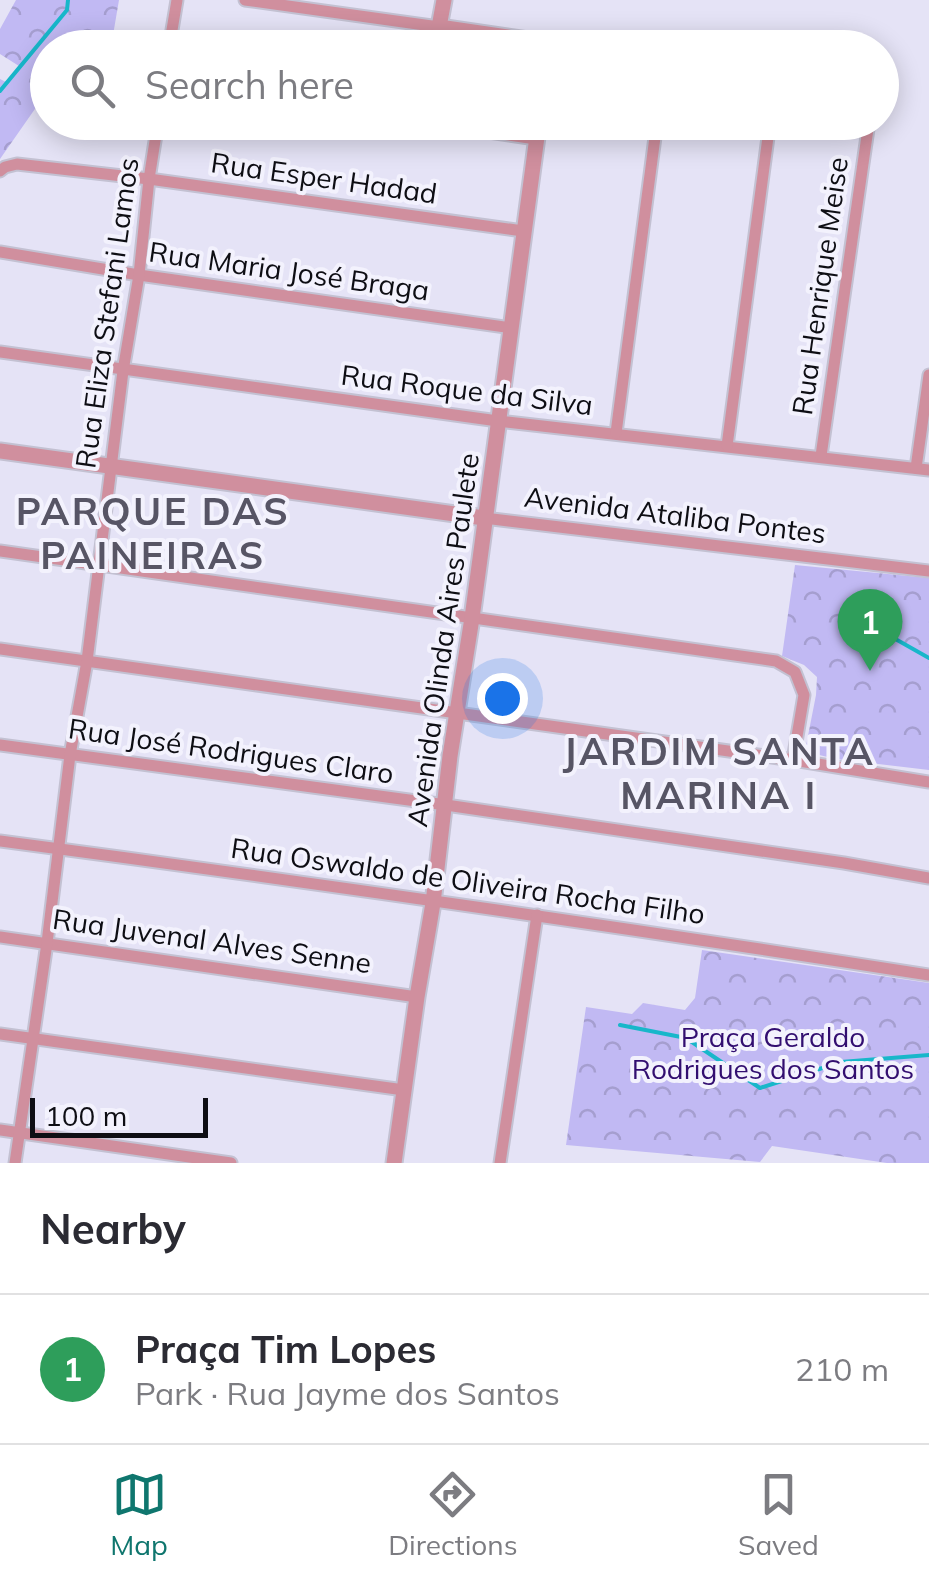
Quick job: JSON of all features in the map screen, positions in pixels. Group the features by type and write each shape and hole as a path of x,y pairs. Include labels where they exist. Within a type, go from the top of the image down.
{"street":[{"path":"172,30 176,0"},
{"path":"245,0 345,6 459,30"},
{"path":"438,27 444,0"},
{"name":"Rua Eliza Stefani Lamos","path":"15,1163 70,755 87,660 155,140"},
{"name":"Avenida Olinda Aires Paulete","path":"394,1163 536,140"},
{"path":"616,433 654,140"},
{"path":"726,446 768,140"},
{"name":"Rua Henrique Meise","path":"821,456 865,140"},
{"name":"Rua Esper Hadad","path":"0,171 17,164 149,179 524,231"},
{"name":"Rua Maria José Braga","path":"0,252 512,328"},
{"name":"Rua Roque da Silva","path":"0,352 498,422 923,469"},
{"path":"923,469 929,374"},
{"name":"Avenida Ataliba Pontes","path":"0,451 484,518 929,571"},
{"path":"0,551 776,660 795,672 804,695 793,760"},
{"path":"0,649 929,782"},
{"name":"Rua José Rodrigues Claro","path":"0,745 929,878"},
{"name":"Rua Oswaldo de Oliveira Rocha Filho","path":"0,841 537,915 929,975"},
{"path":"500,1163 537,915"},
{"name":"Rua Juvenal Alves Senne","path":"0,937 417,997"},
{"path":"0,1034 404,1090"},
{"path":"0,1130 232,1163"}],"green space":[{"path":"16,0 119,0 114,30 30,30 30,116 0,159 0,79 6,82 19,66 0,54 0,29"},
{"path":"795,565 929,578 929,770 836,759 811,753 806,746 817,677 804,665 782,656"},
{"name":"Praça Geraldo Rodrigues dos Santos","path":"702,950 929,983 929,1163 887,1163 772,1146 760,1162 566,1145 586,1007 632,1014 643,1003 685,1010 695,998"}],"waterway":[{"path":"50,30 67,10 68,0"},
{"path":"0,91 30,55"},
{"path":"883,632 929,658"},
{"path":"620,1025 686,1038 760,1088 841,1062 929,1055"}],"place":[{"name":"Praça Tim Lopes","path":"870,671"}],"district":[{"name":"PARQUE DAS PAINEIRAS","path":"153,534"},
{"name":"JARDIM SANTA MARINA I","path":"719,774"}]}
